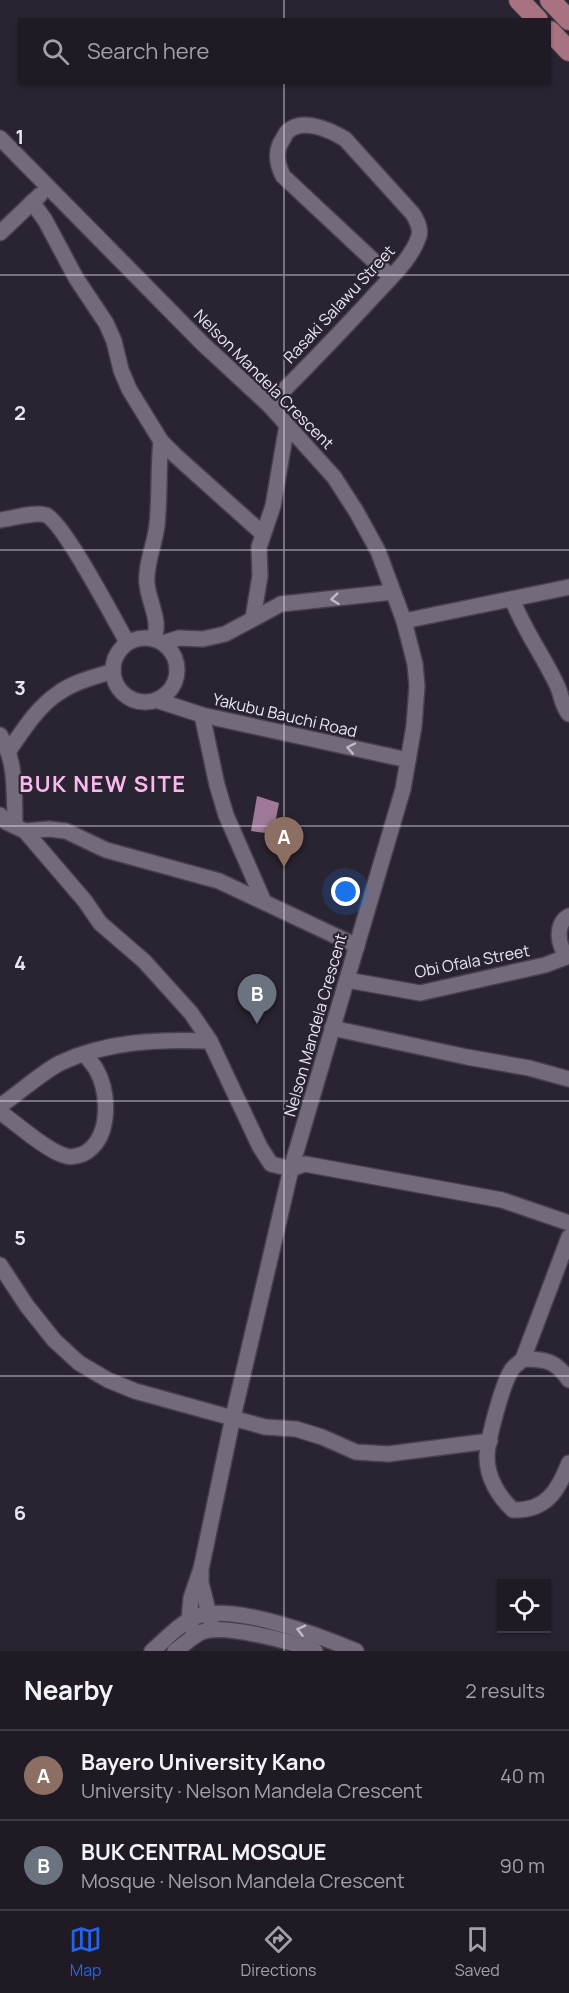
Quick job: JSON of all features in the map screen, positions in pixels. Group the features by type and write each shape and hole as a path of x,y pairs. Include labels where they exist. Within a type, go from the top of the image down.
{"main road":[{"path":"519,0 536,18"},
{"path":"550,0 569,20"},
{"path":"551,33 569,51"}],"street":[{"name":"Rasaki Salawu Street","path":"269,405 391,277 411,252 420,232 418,223 397,196 345,139 332,131 315,126 299,126 288,131 279,148 278,165 292,186 391,277"},
{"name":"Nelson Mandela Crescent","path":"0,138 203,344 269,405 334,477 378,552 404,621 415,664 417,686 414,726 403,789 291,1169 233,1417 201,1569"},
{"path":"0,233 49,187"},
{"path":"32,202 45,220 76,278 106,323 129,389 161,441 263,534"},
{"path":"253,618 260,576 259,547 273,506 287,425"},
{"path":"161,441 159,508 147,581 159,640 176,659 176,679 165,695 156,700 136,701 127,696 119,690 112,670 118,651 127,642 144,637 159,640 203,639 225,634 281,604 393,592"},
{"path":"0,520 40,514 52,519 90,576 127,642"},
{"path":"404,621 569,587"},
{"path":"512,599 528,635 558,687 562,703 569,714"},
{"path":"8,752 42,707 60,691 112,670"},
{"name":"Yakubu Bauchi Road","path":"156,700 202,715 408,760"},
{"path":"202,715 226,815 264,902"},
{"path":"0,735 8,752 20,828 85,901 100,922 144,962 192,1012 210,1041 260,1147 271,1164 291,1169 305,1164 502,1200 569,1223"},
{"path":"0,815 6,822 20,828 66,831 106,850 219,881 357,946"},
{"path":"569,916 560,922 558,929 564,953 569,956"},
{"name":"Obi Ofala Street","path":"347,980 420,993 545,965 569,956"},
{"path":"332,1028 528,1068 569,1079"},
{"path":"0,1106 59,1064 97,1050 145,1041 210,1041"},
{"path":"0,1112 53,1150 68,1157 85,1153 96,1144 102,1132 105,1110 104,1093 97,1070 85,1054"},
{"path":"569,1237 524,1359 512,1369 494,1419 487,1457 491,1478 500,1498 513,1510 527,1510 565,1490 569,1463"},
{"path":"0,1264 27,1306 54,1340 79,1363 108,1380 135,1391 265,1427 304,1432 356,1452 388,1454 490,1441"},
{"path":"524,1359 540,1359 554,1363 569,1380"},
{"path":"201,1569 201,1583 213,1629"},
{"path":"195,1636 189,1621 191,1598 201,1569"},
{"path":"152,1651 195,1617 208,1614 231,1614 309,1632 356,1651"},
{"path":"175,1651 195,1636 213,1629 264,1637 315,1651"}],"building":[{"path":"257,796 279,803 273,834 251,831"}],"place":[{"name":"Bayero University Kano","path":"284,867"},
{"name":"BUK CENTRAL MOSQUE","path":"257,1024"}],"district":[{"name":"BUK NEW SITE","path":"103,784"}]}
